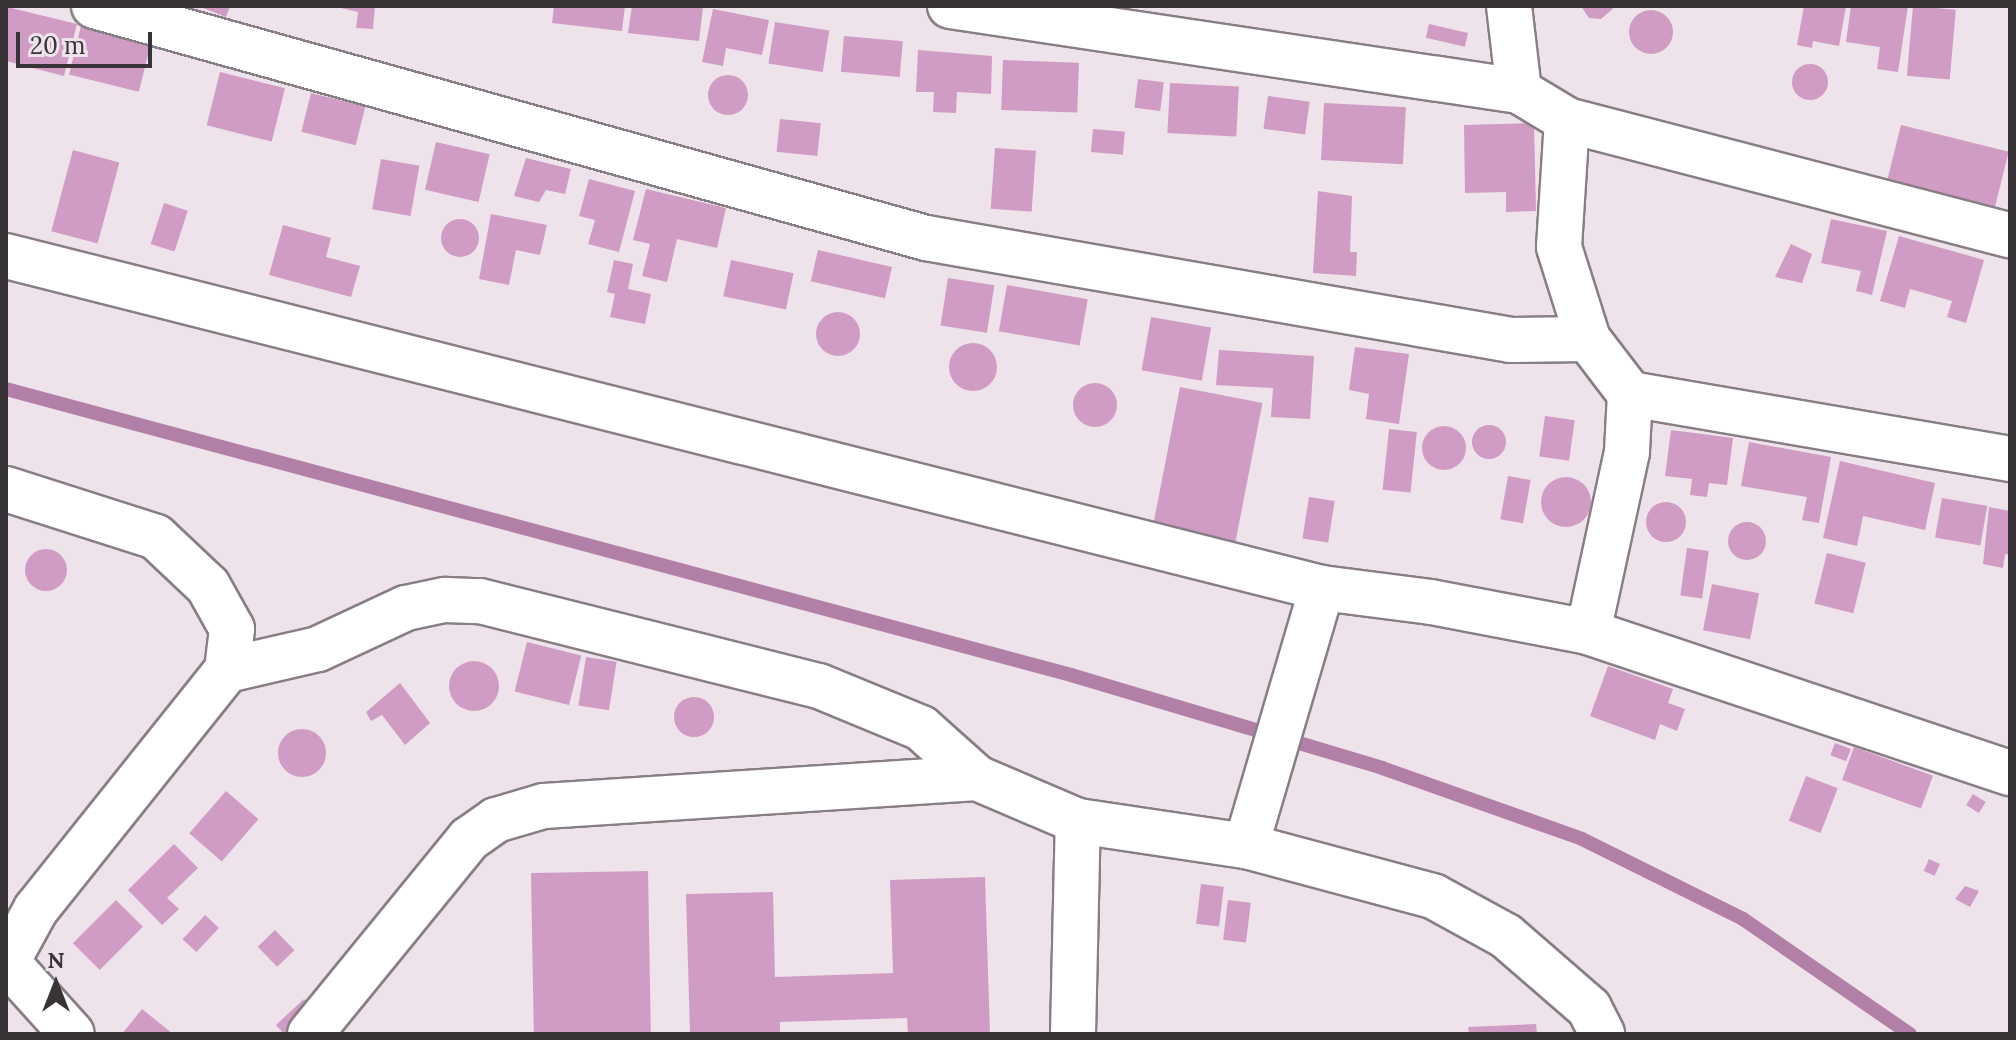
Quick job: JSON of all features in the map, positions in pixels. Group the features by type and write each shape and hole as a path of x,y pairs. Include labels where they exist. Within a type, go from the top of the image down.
{"street":[{"path":"94,6 926,238 1511,340 1588,339"},
{"path":"950,6 1519,91 1567,120 2010,235"},
{"path":"1509,6 1519,91"},
{"path":"1567,120 1559,247 1588,339 1630,394 1627,452 1588,632"},
{"path":"6,256 1322,588 1431,602 1588,632 2010,773"},
{"path":"1630,394 2010,459"},
{"path":"6,489 156,537 208,586 232,629 227,670 36,909 6,962 72,1034"},
{"path":"1246,846 1322,588"},
{"path":"227,670 318,649 406,608 445,600 480,601 819,686 921,728 977,778 1078,821 1246,846 1433,896 1506,936 1589,1008 1602,1034"},
{"path":"310,1034 469,839 496,820 544,806 977,778"},
{"path":"1073,1034 1078,821"}],"building":[{"path":"198,6 230,6 226,17"},
{"path":"332,6 375,6 373,29 356,28 358,12"},
{"path":"554,6 625,6 622,31 552,23"},
{"path":"632,6 703,7 699,41 628,33"},
{"path":"1581,6 1616,6 1601,19 1589,18"},
{"path":"1804,6 1846,6 1839,46 1813,41 1812,48 1797,45"},
{"path":"1851,6 1908,6 1898,72 1877,69 1880,47 1846,42"},
{"path":"1913,6 1956,10 1950,79 1907,76"},
{"path":"7,7 77,24 64,76 6,61"},
{"path":"713,9 769,20 762,55 726,48 723,66 702,62"},
{"path":"1651,10 1666,17 1673,32 1666,47 1651,54 1636,47 1629,32 1636,17"},
{"path":"82,22 152,39 139,92 69,74"},
{"path":"775,22 829,31 823,72 768,63"},
{"path":"1429,24 1468,33 1465,47 1426,38"},
{"path":"844,36 903,41 900,77 841,72"},
{"path":"918,50 992,56 991,94 957,92 956,113 933,112 934,92 916,92"},
{"path":"1003,60 1079,63 1077,113 1001,110"},
{"path":"1810,64 1823,69 1828,82 1823,95 1810,100 1797,95 1792,82 1797,69"},
{"path":"220,72 285,88 272,142 207,125"},
{"path":"728,75 742,81 748,95 742,109 728,115 714,109 708,95 714,81"},
{"path":"1138,79 1164,82 1160,111 1134,108"},
{"path":"1170,83 1239,87 1236,137 1167,133"},
{"path":"311,93 365,107 356,145 301,132"},
{"path":"1268,96 1310,102 1305,135 1263,129"},
{"path":"1324,103 1406,107 1403,164 1321,160"},
{"path":"780,119 821,123 817,156 777,152"},
{"path":"1534,123 1536,211 1506,212 1506,192 1465,193 1464,125"},
{"path":"1901,125 2009,152 1994,210 1886,183"},
{"path":"1093,129 1125,132 1123,155 1091,152"},
{"path":"436,142 490,154 479,202 425,190"},
{"path":"995,148 1036,151 1032,212 991,209"},
{"path":"73,150 119,162 98,244 51,231"},
{"path":"526,158 571,169 565,194 546,190 539,202 514,196"},
{"path":"381,159 419,166 411,216 372,209"},
{"path":"589,179 635,191 619,252 588,244 595,220 579,216"},
{"path":"646,189 726,208 717,248 677,239 667,282 642,276 650,244 633,240"},
{"path":"1318,191 1352,196 1350,252 1357,252 1356,276 1313,273"},
{"path":"164,203 188,211 174,252 151,244"},
{"path":"491,214 547,225 540,255 516,250 509,285 479,279"},
{"path":"460,219 473,225 479,238 473,251 460,257 447,251 441,238 447,225"},
{"path":"1831,219 1887,231 1872,295 1856,291 1861,271 1821,263"},
{"path":"283,225 331,238 326,257 360,266 351,297 269,275"},
{"path":"1899,236 1984,260 1966,323 1947,317 1952,301 1910,289 1905,308 1880,301"},
{"path":"1791,244 1812,254 1802,283 1775,277"},
{"path":"818,250 892,267 885,298 811,281"},
{"path":"614,260 633,264 628,289 651,294 645,324 610,317 615,294 607,292"},
{"path":"731,260 794,273 786,309 723,296"},
{"path":"948,278 994,285 987,333 940,325"},
{"path":"1007,285 1088,299 1080,346 999,331"},
{"path":"838,312 854,318 860,334 854,350 838,356 822,350 816,334 822,318"},
{"path":"1151,317 1211,328 1202,381 1142,370"},
{"path":"973,343 990,350 997,367 990,384 973,391 956,384 949,367 956,350"},
{"path":"1355,347 1409,354 1399,424 1366,419 1369,394 1349,390"},
{"path":"1219,350 1314,356 1310,419 1271,417 1273,388 1216,385"},
{"path":"1095,383 1110,390 1117,405 1110,420 1095,427 1080,420 1073,405 1080,390"},
{"path":"1180,387 1262,403 1233,552 1151,536"},
{"path":"1545,416 1575,420 1569,461 1539,457"},
{"path":"1489,425 1501,430 1506,442 1501,454 1489,459 1477,454 1472,442 1477,430"},
{"path":"1444,426 1460,432 1466,448 1460,464 1444,470 1428,464 1422,448 1428,432"},
{"path":"1389,429 1417,432 1410,493 1383,490"},
{"path":"1671,430 1733,438 1727,485 1709,483 1707,497 1690,495 1692,479 1665,476"},
{"path":"1749,442 1831,457 1819,523 1802,520 1807,497 1741,486"},
{"path":"1840,461 1935,483 1925,530 1863,516 1857,546 1823,538"},
{"path":"1508,476 1531,480 1523,523 1500,519"},
{"path":"1566,477 1583,485 1591,502 1583,519 1566,527 1549,519 1541,502 1549,485"},
{"path":"1309,497 1335,501 1328,543 1302,538"},
{"path":"1942,498 1987,506 1980,545 1935,537"},
{"path":"1666,502 1680,508 1686,522 1680,536 1666,542 1652,536 1646,522 1652,508"},
{"path":"1989,507 2010,511 2010,555 2005,554 2003,568 1983,564"},
{"path":"1747,522 1760,528 1766,541 1760,554 1747,560 1734,554 1728,541 1734,528"},
{"path":"1687,548 1709,551 1702,599 1680,596"},
{"path":"46,549 61,555 67,570 61,585 46,591 31,585 25,570 31,555"},
{"path":"1827,553 1866,563 1853,613 1814,603"},
{"path":"1712,584 1759,593 1750,639 1703,630"},
{"path":"527,642 581,656 569,705 515,691"},
{"path":"586,657 617,662 609,710 578,705"},
{"path":"474,661 492,668 499,686 492,704 474,711 456,704 449,686 456,668"},
{"path":"1608,666 1673,689 1668,703 1685,709 1677,731 1660,724 1655,740 1590,716"},
{"path":"400,683 430,723 405,745 382,715 371,721 366,712"},
{"path":"694,697 708,703 714,717 708,731 694,737 680,731 674,717 680,703"},
{"path":"302,729 319,736 326,753 319,770 302,777 285,770 278,753 285,736"},
{"path":"1835,743 1851,749 1846,761 1830,755"},
{"path":"1854,747 1933,776 1921,809 1842,780"},
{"path":"1806,776 1838,788 1821,833 1789,821"},
{"path":"226,791 258,819 222,861 189,833"},
{"path":"1973,794 1986,802 1979,813 1966,805"},
{"path":"174,844 198,868 167,898 179,909 162,925 128,890"},
{"path":"1929,859 1940,864 1935,876 1924,871"},
{"path":"648,871 651,1034 534,1034 531,873"},
{"path":"985,877 990,1034 908,1034 907,1018 780,1022 780,1034 690,1034 686,894 773,892 775,977 893,973 890,880"},
{"path":"1201,884 1224,887 1219,927 1196,924"},
{"path":"1965,886 1979,891 1970,907 1955,899"},
{"path":"116,900 143,927 100,970 73,943"},
{"path":"1228,900 1251,903 1246,943 1223,940"},
{"path":"205,915 219,928 196,952 182,939"},
{"path":"275,930 294,950 277,967 258,947"},
{"path":"304,999 315,1011 284,1034 276,1025"},
{"path":"142,1009 173,1034 122,1034"},
{"path":"1536,1024 1537,1034 1469,1034 1468,1027"}],"waterway":[{"path":"6,389 1071,675 1382,768 1582,839 1743,919 1910,1034"}]}
